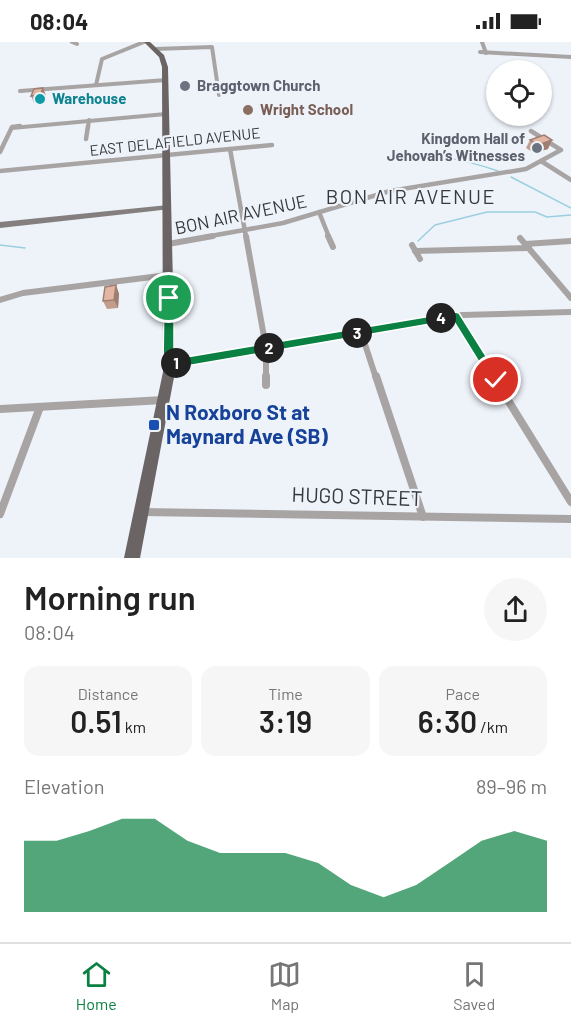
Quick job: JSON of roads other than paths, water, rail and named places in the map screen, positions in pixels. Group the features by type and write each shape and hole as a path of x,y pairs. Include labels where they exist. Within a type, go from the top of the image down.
{"main road":[{"path":"132,558 164,400 169,364 164,61 146,42"}],"street":[{"path":"72,42 77,44"},
{"path":"96,85 99,66 105,58 146,42"},
{"path":"482,42 486,53"},
{"path":"155,49 212,47 219,95"},
{"path":"480,52 571,57"},
{"path":"20,91 165,80"},
{"path":"0,152 12,127 166,114"},
{"path":"86,139 89,120"},
{"name":"BON AIR AVENUE","path":"168,243 244,230 319,212 390,191 524,169 561,150 531,131"},
{"name":"EAST DELAFIELD AVENUE","path":"0,171 272,145"},
{"path":"230,149 266,348 266,385"},
{"path":"541,161 571,180"},
{"path":"0,225 168,207"},
{"path":"319,212 333,248"},
{"path":"520,238 571,298"},
{"path":"420,259 413,248 527,246 571,241"},
{"path":"0,300 23,294 169,275"},
{"path":"169,364 455,316 571,312"},
{"path":"455,316 571,502"},
{"path":"361,332 423,517"},
{"path":"0,409 164,400"},
{"path":"0,514 40,407"},
{"name":"HUGO STREET","path":"141,512 571,519"}],"waterway":[{"path":"392,157 419,155 446,158 498,171"},
{"path":"511,177 571,208"},
{"path":"418,241 435,225 487,212 535,212 547,217 571,215"},
{"path":"0,245 25,248"}],"place":[{"name":"Braggtown Church","path":"185,86"},
{"name":"Warehouse","path":"40,99"},
{"name":"Wright School","path":"248,110"},
{"name":"Kingdom Hall of Jehovah’s Witnesses","path":"537,148"},
{"name":"N Roxboro St at Maynard Ave (SB)","path":"154,425"}],"district":[{"name":"BON AIR AVENUE","path":"411,197"}]}
